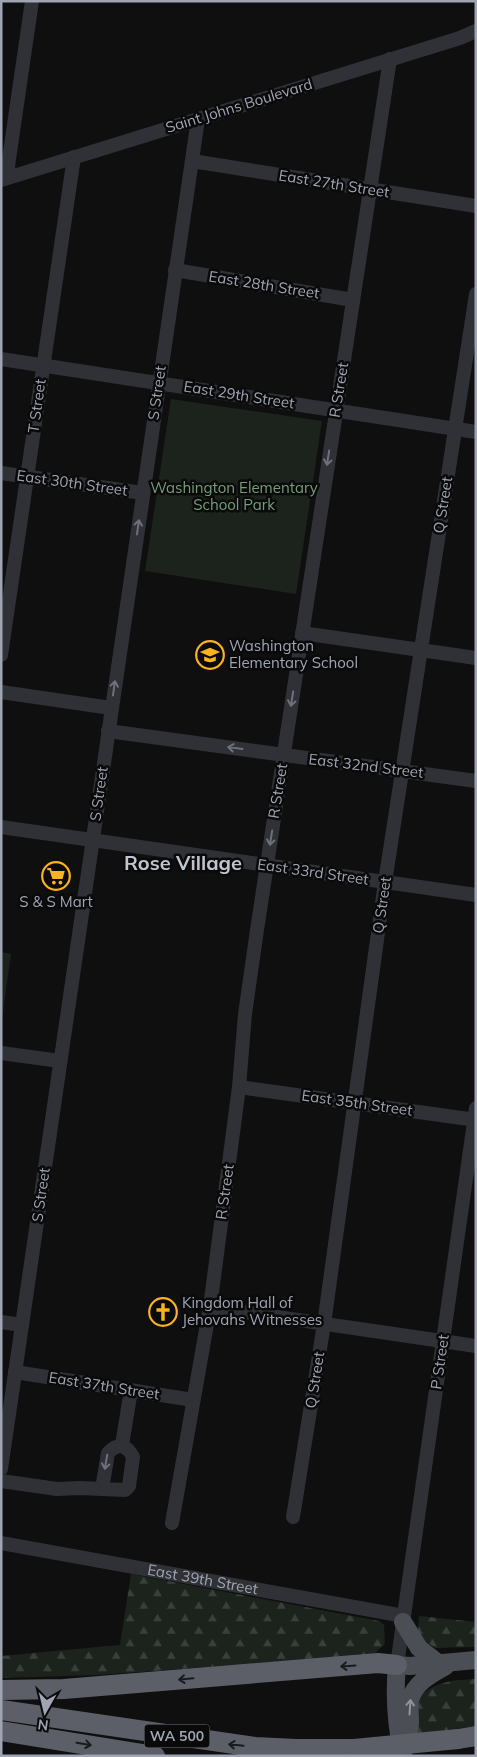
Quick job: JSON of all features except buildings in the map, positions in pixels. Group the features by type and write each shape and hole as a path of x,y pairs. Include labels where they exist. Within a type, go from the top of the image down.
{"highway":[{"path":"1,1690 64,1689 369,1664 397,1665"},
{"name":"WA 500","path":"1,1710 255,1747 354,1749 467,1738"},
{"name":"WA 500","path":"1,1731 155,1756"}],"main road":[{"path":"403,1619 419,1648 446,1663"},
{"path":"403,1755 397,1728 397,1665 410,1666 476,1660"},
{"path":"403,1755 410,1724 410,1699 420,1682 446,1663"}],"street":[{"path":"5,179 32,1"},
{"name":"Saint Johns Boulevard","path":"5,179 460,38 476,31"},
{"path":"460,38 476,36"},
{"name":"R Street","path":"172,1522 210,1307 239,1087 245,1014 335,410 390,59"},
{"name":"S Street","path":"1,1469 198,118"},
{"name":"T Street","path":"1,655 74,157"},
{"name":"East 27th Street","path":"192,162 476,206"},
{"name":"East 28th Street","path":"175,270 352,300"},
{"name":"Q Street","path":"292,1517 324,1324 385,882 476,294"},
{"name":"East 29th Street","path":"1,359 476,432"},
{"name":"East 30th Street","path":"1,473 143,493"},
{"path":"302,633 476,658"},
{"path":"1,692 111,708"},
{"name":"East 32nd Street","path":"108,730 476,781"},
{"name":"East 33rd Street","path":"1,827 476,895"},
{"path":"1,1053 60,1061"},
{"name":"East 35th Street","path":"239,1087 354,1103 475,1116"},
{"name":"P Street","path":"397,1665 475,1116"},
{"path":"210,1307 476,1346"},
{"path":"1,1322 22,1325"},
{"name":"East 37th Street","path":"15,1372 193,1400"},
{"path":"122,1445 131,1390"},
{"path":"1,1480 57,1489 125,1490 128,1486 133,1457 130,1451 122,1445"},
{"path":"102,1489 108,1453 115,1447 122,1445"},
{"name":"East 39th Street","path":"1,1543 403,1619"}],"green space":[{"name":"Washington Elementary School Park","path":"171,399 322,421 296,594 145,571"},
{"path":"1,952 11,954 1,1026"},
{"path":"131,1574 379,1621 384,1625 385,1644 373,1655 98,1675 1,1678 1,1656 120,1645"},
{"path":"419,1616 476,1622 476,1647 435,1648 425,1641 418,1631"},
{"path":"476,1679 476,1726 417,1734 416,1717 420,1696 439,1684"}],"place":[{"name":"Washington Elementary School","path":"210,655"},
{"name":"S & S Mart","path":"56,876"},
{"name":"Kingdom Hall of Jehovahs Witnesses","path":"163,1312"}],"district":[{"name":"Rose Village","path":"183,863"}]}
